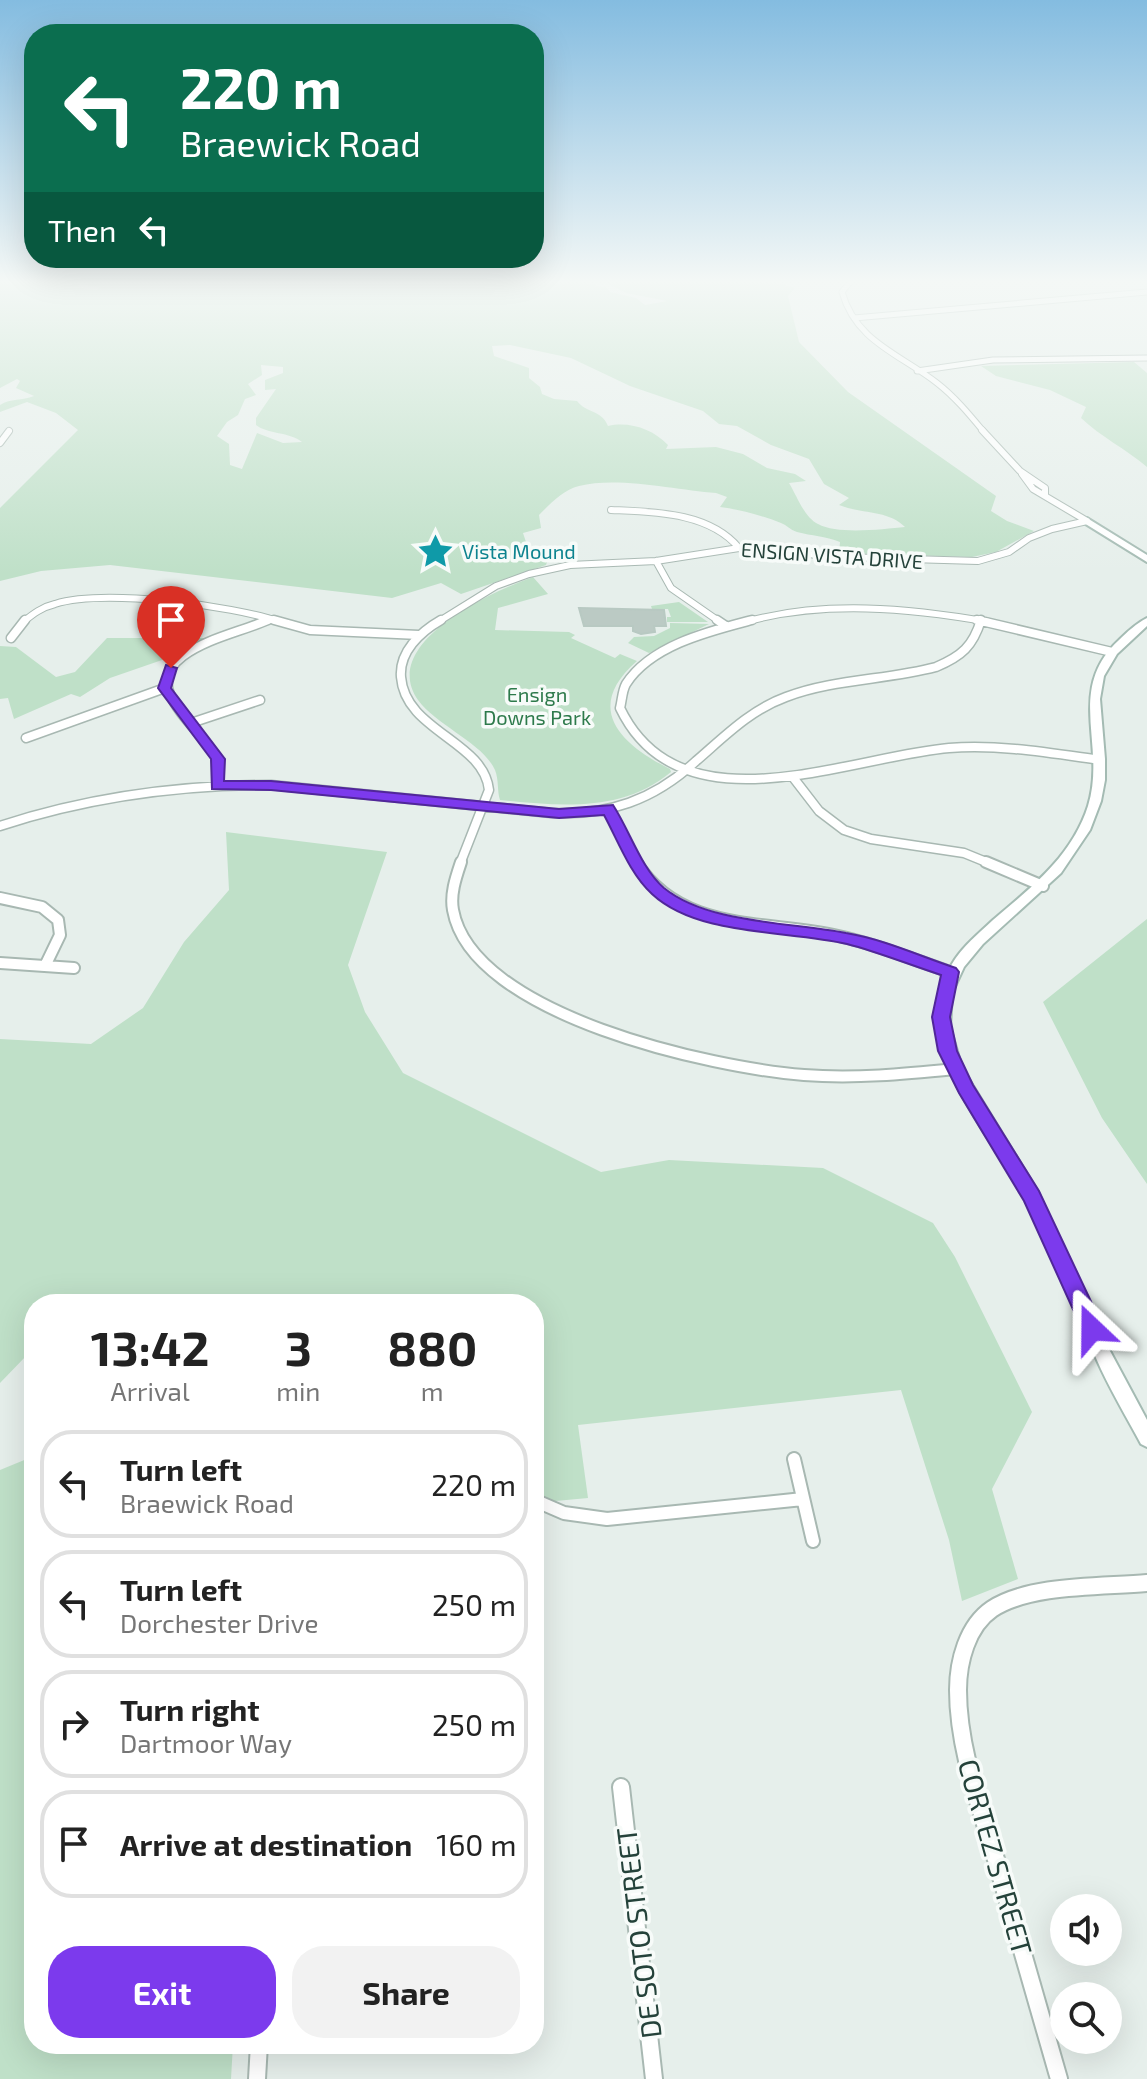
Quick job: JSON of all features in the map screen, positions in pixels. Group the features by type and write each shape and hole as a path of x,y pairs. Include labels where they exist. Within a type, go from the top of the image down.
{"street":[{"path":"930,380 948,392 1021,473 1025,482 1147,559"},
{"path":"0,443 9,431"},
{"path":"611,510 664,514 710,526 730,536 739,548"},
{"name":"ENSIGN VISTA DRIVE","path":"483,806 489,790 484,770 425,720 402,690 400,664 419,635 486,591 518,577 584,563 656,561 739,548 841,557 970,562 1002,555 1040,533 1087,521"},
{"path":"656,561 671,588 726,626"},
{"path":"11,638 18,625 31,614 52,605 85,599 207,606 311,630 392,631 419,635"},
{"path":"1100,760 1027,750 951,749 892,756 792,776 748,780 690,769 645,746 623,718 620,703 626,683 643,666 673,647 726,626 775,615 834,609 900,610 981,619 1036,630 1112,652"},
{"path":"165,688 171,668 192,650 250,630 269,619"},
{"path":"0,826 94,801 217,786 271,785 572,814 620,808 650,797 677,781 748,717 782,699 825,686 924,670 950,662 970,646 981,619"},
{"path":"1147,621 1112,652 1100,672 1094,695 1100,760 1098,788 1088,820 1070,854 1043,886 970,948 950,972 941,1017 947,1051 955,1069 1032,1197 1115,1379 1147,1438"},
{"path":"165,688 218,759 217,786"},
{"path":"26,738 165,688"},
{"path":"191,723 260,700"},
{"path":"792,776 819,811 844,830 871,839 964,853 1043,886"},
{"path":"483,806 454,888 453,910 459,932 471,952 513,987 574,1017 631,1039 748,1069 846,1077 955,1069"},
{"path":"608,809 646,878 659,892 687,909 727,920 848,939 950,972"},
{"path":"0,898 42,907 58,920 60,935 45,966"},
{"path":"0,963 74,968"},
{"path":"794,1459 813,1541"},
{"path":"544,1504 564,1513 607,1519 803,1499"},
{"name":"CORTEZ STREET","path":"1059,2079 968,1763 958,1688 971,1633 994,1608 1017,1598 1147,1583"},
{"name":"DE SOTO STREET","path":"621,1787 654,2079"},
{"path":"257,2079 258,2054"}],"green space":[{"path":"0,380 15,380 0,388"},
{"path":"254,380 248,384 256,395 245,399 238,415 227,422 217,436 229,444 230,465 242,469 257,433 283,443 302,442 256,425 256,418 276,389 265,390 265,380 531,380 540,387 542,394 554,399 577,401 602,417 608,426 632,426 648,431 668,445 666,449 716,447 743,454 767,468 795,474 806,481 789,483 805,511 818,524 849,530 905,527 883,515 839,505 849,498 824,484 809,459 771,445 737,426 719,424 703,411 617,380 836,380 848,392 996,496 991,511 1034,531 996,552 972,557 839,553 840,542 797,532 758,515 720,507 727,497 716,493 611,482 579,486 568,491 539,515 541,528 523,533 528,548 548,559 546,565 461,594 441,583 392,598 110,565 41,571 0,581 0,508 78,430 56,413 27,402 0,412 0,405 4,403 34,396 16,388 20,381"},
{"path":"1012,380 1147,380 1147,467 1081,418 1086,407 1050,390"},
{"name":"Ensign Downs Park","path":"533,577 548,594 498,608 495,630 569,632 575,635 571,638 615,658 620,654 637,661 621,678 612,694 611,709 614,723 623,736 670,769 671,772 652,785 632,795 589,804 500,800 495,770 489,760 418,700 410,679 413,659 426,640 468,607"},
{"path":"679,602 708,622 667,622 667,617 671,617 668,609 652,609 651,606"},
{"path":"670,623 709,624 649,653 628,643 634,637 654,636 670,628"},
{"path":"107,638 209,638 162,660 110,678 80,697 71,694 14,719 8,698 0,699 0,646 16,647 56,677 75,672"},
{"path":"226,832 387,852 348,965 365,1012 403,1073 601,1172 669,1160 823,1168 933,1223 955,1257 1032,1412 992,1489 1018,1579 962,1601 949,1540 901,1390 578,1425 588,1498 544,1502 544,1294 24,1294 24,1358 0,1383 0,1039 91,1044 143,1008 184,942 229,890"},
{"path":"1147,919 1147,1184 1102,1118 1043,1002"},
{"path":"24,1460 24,2054 232,2054 231,2079 0,2079 0,1470"}],"building":[{"path":"579,608 664,610 666,626 654,626 655,632 641,634 633,631 633,626 584,626"}],"place":[{"name":"Vista Mound","path":"436,551"}],"route":[{"path":"171,668 165,688 218,759 217,786 271,785 572,814 608,809 646,878 659,892 687,909 727,920 848,939 950,972 941,1017 947,1051 965,1088 1032,1197 1092,1329"}]}
